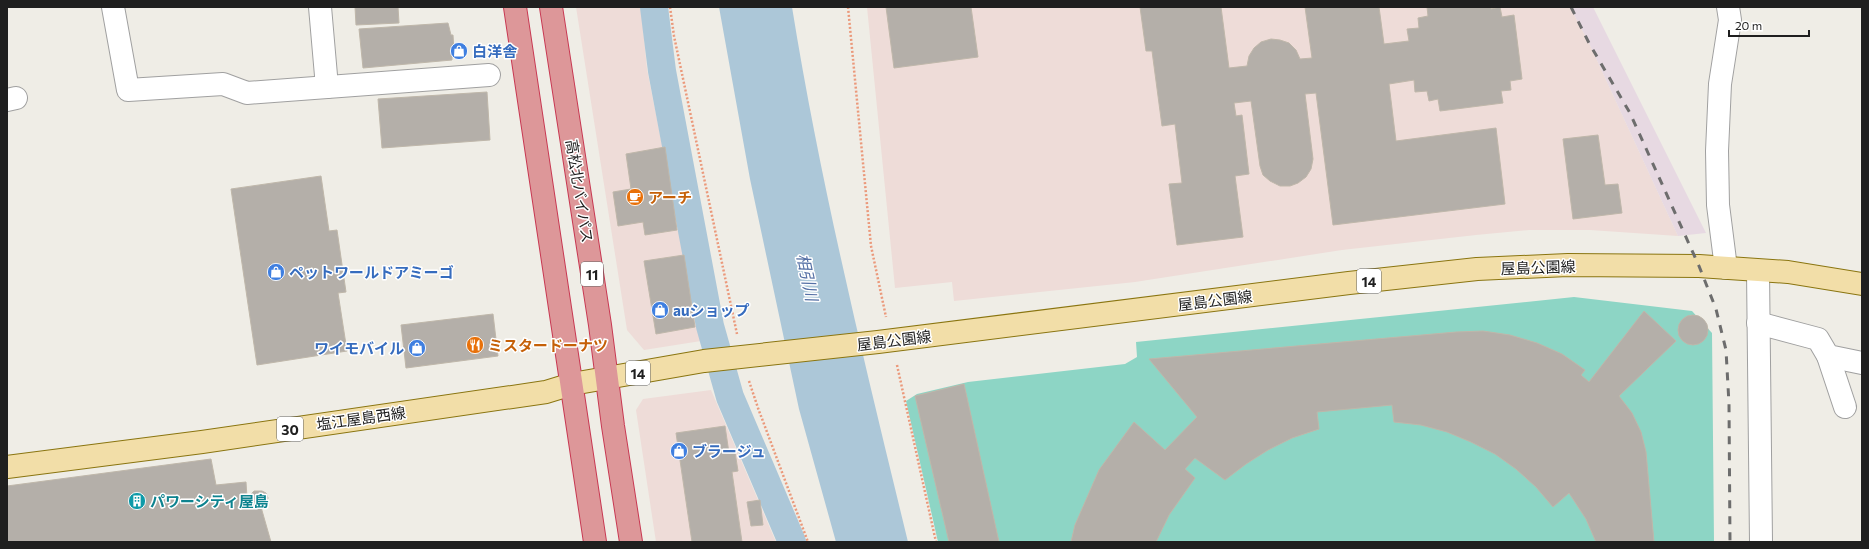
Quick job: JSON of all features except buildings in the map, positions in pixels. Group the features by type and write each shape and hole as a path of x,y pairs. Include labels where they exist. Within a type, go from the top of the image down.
{"highway":[{"path":"515,7 595,542"},
{"name":"高松北バイパス","path":"551,7 631,542"}],"main road":[{"name":"屋島公園線","path":"572,384 704,361 885,341 1349,283 1477,269 1568,265 1726,268 1788,272 1862,284"},
{"name":"塩江屋島西線","path":"7,467 202,442 546,392 572,384"}],"street":[{"path":"113,7 128,90 223,84 247,93 488,75"},
{"path":"320,7 327,87"},
{"path":"1726,268 1718,205 1717,151 1720,84 1730,20 1728,7"},
{"path":"1758,271 1761,542"},
{"path":"1758,323 1818,339 1828,356 1845,407"},
{"path":"1828,356 1862,363"}],"path":[{"path":"670,7 674,36 748,356 758,408 808,542"},
{"path":"848,7 871,246 885,341 936,542"}],"shaded area":[{"path":"576,7 641,7 647,69 701,341 644,350 627,330"},
{"path":"867,7 1570,7 1589,43 1678,236 1590,230 1529,230 1342,250 1135,282 954,301 952,282 895,288"},
{"path":"1570,7 1593,7 1706,233 1678,236 1589,43"},
{"path":"1574,297 1692,311 1712,333 1714,542 938,542 906,401 917,394 968,382 1125,364 1137,357 1136,342"},
{"path":"711,390 776,542 656,542 636,410 643,399"}],"water":[{"name":"相引川","path":"719,7 792,7 816,142 830,209 908,542 836,542 799,409 750,179"}],"waterway":[{"path":"654,7 662,71 710,326 730,397 792,542"}],"railway":[{"path":"1571,7 1589,43 1630,113 1699,266 1716,309 1726,350 1729,404 1730,542"}],"place":[{"name":"白洋舎","path":"459,51"},
{"name":"アーチ","path":"635,197"},
{"name":"ペットワールドアミーゴ","path":"276,272"},
{"name":"auショップ","path":"660,310"},
{"name":"ミスタードーナツ","path":"475,345"},
{"name":"ワイモバイル","path":"417,348"},
{"name":"ブラージュ","path":"679,451"},
{"name":"パワーシティ屋島","path":"137,501"}]}
